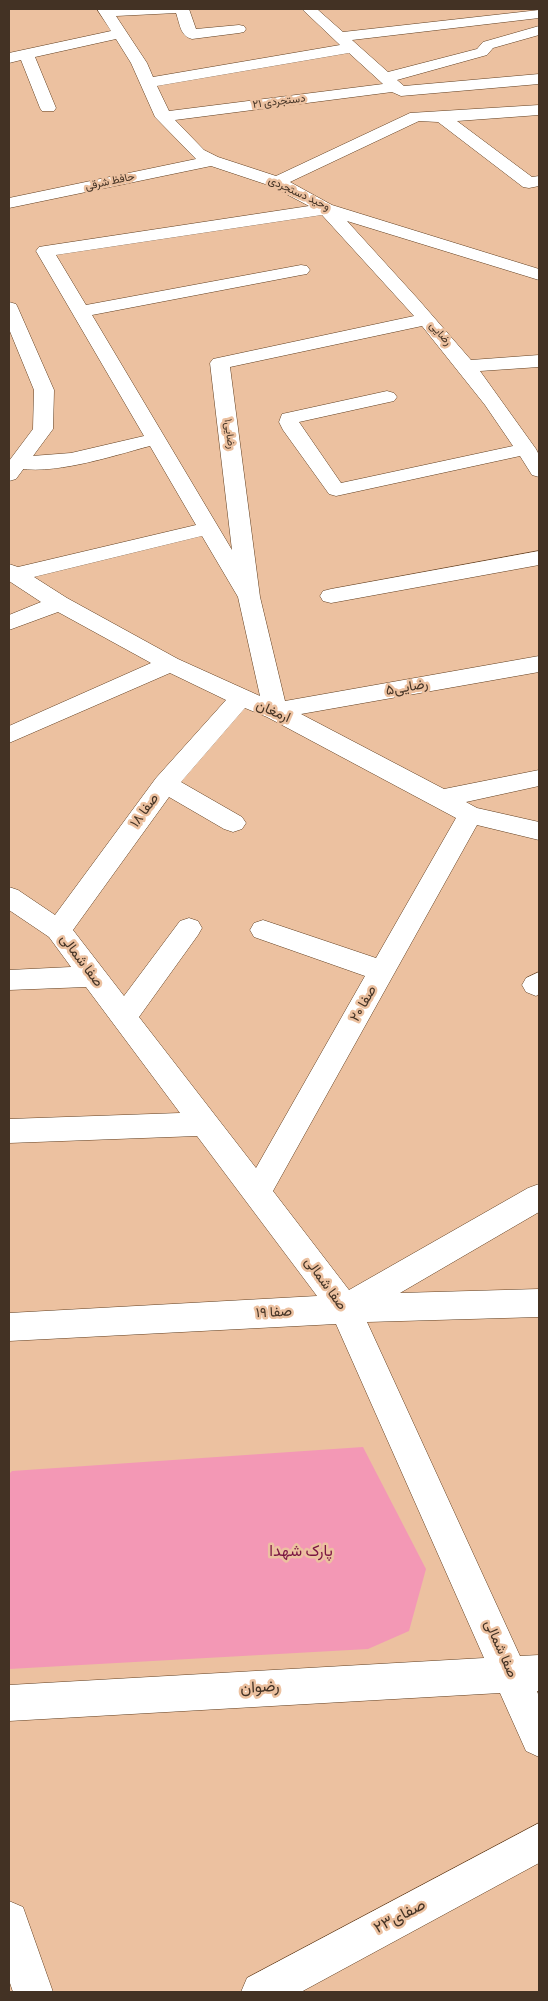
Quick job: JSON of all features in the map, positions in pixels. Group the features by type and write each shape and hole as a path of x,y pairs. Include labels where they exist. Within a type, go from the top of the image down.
{"street":[{"path":"105,10 178,9"},
{"path":"182,9 190,33 239,29"},
{"path":"309,9 394,85 416,116"},
{"name":"وحید دستجردی","path":"105,10 139,63 163,117 198,154 212,161 277,182 326,208 539,276"},
{"path":"147,83 345,42 539,14"},
{"path":"394,85 482,52 488,46 539,30"},
{"path":"9,58 120,33"},
{"path":"26,54 48,108"},
{"path":"394,85 539,79"},
{"name":"دستجردی ۲۱","path":"163,117 394,85"},
{"path":"277,182 416,116 539,110"},
{"path":"442,116 534,182"},
{"name":"حافظ شرقی","path":"9,203 212,161"},
{"path":"249,597 45,250 326,208"},
{"name":"رضایی","path":"326,208 467,366 528,442 539,471"},
{"path":"81,312 302,270"},
{"path":"9,308 44,390 43,429 14,469"},
{"name":"رضایی۱","path":"275,711 249,597 220,363 426,319"},
{"path":"467,366 539,361"},
{"path":"387,397 290,418 289,422 293,430 336,490 528,442"},
{"path":"14,469 156,439"},
{"name":"ارمغان","path":"12,573 208,528"},
{"path":"331,596 539,558"},
{"name":"ارمغان","path":"12,573 59,603 170,664 241,698 275,711 470,815 539,831"},
{"path":"9,623 59,603"},
{"path":"9,735 170,664"},
{"name":"رضایی۵","path":"275,711 539,664"},
{"name":"صفا ۱۸","path":"58,930 165,784 241,698"},
{"path":"441,798 539,778"},
{"path":"165,784 233,823"},
{"name":"صفا ۲۰","path":"257,1193 470,815"},
{"name":"صفا شمالی","path":"9,897 58,930 345,1309 525,1673 539,1738"},
{"path":"124,1017 189,928"},
{"path":"263,930 382,971"},
{"path":"9,980 93,976"},
{"path":"9,1132 205,1124"},
{"path":"345,1309 539,1197"},
{"name":"صفا ۱۹","path":"9,1328 345,1309 539,1303"},
{"name":"رضوان","path":"9,1703 525,1673"},
{"name":"صفای۲۳","path":"261,1992 539,1842"},
{"path":"9,1921 33,1992"}],"green space":[{"name":"پارک شهدا","path":"363,1447 426,1569 409,1631 368,1649 9,1669 9,1474 12,1471"}]}
